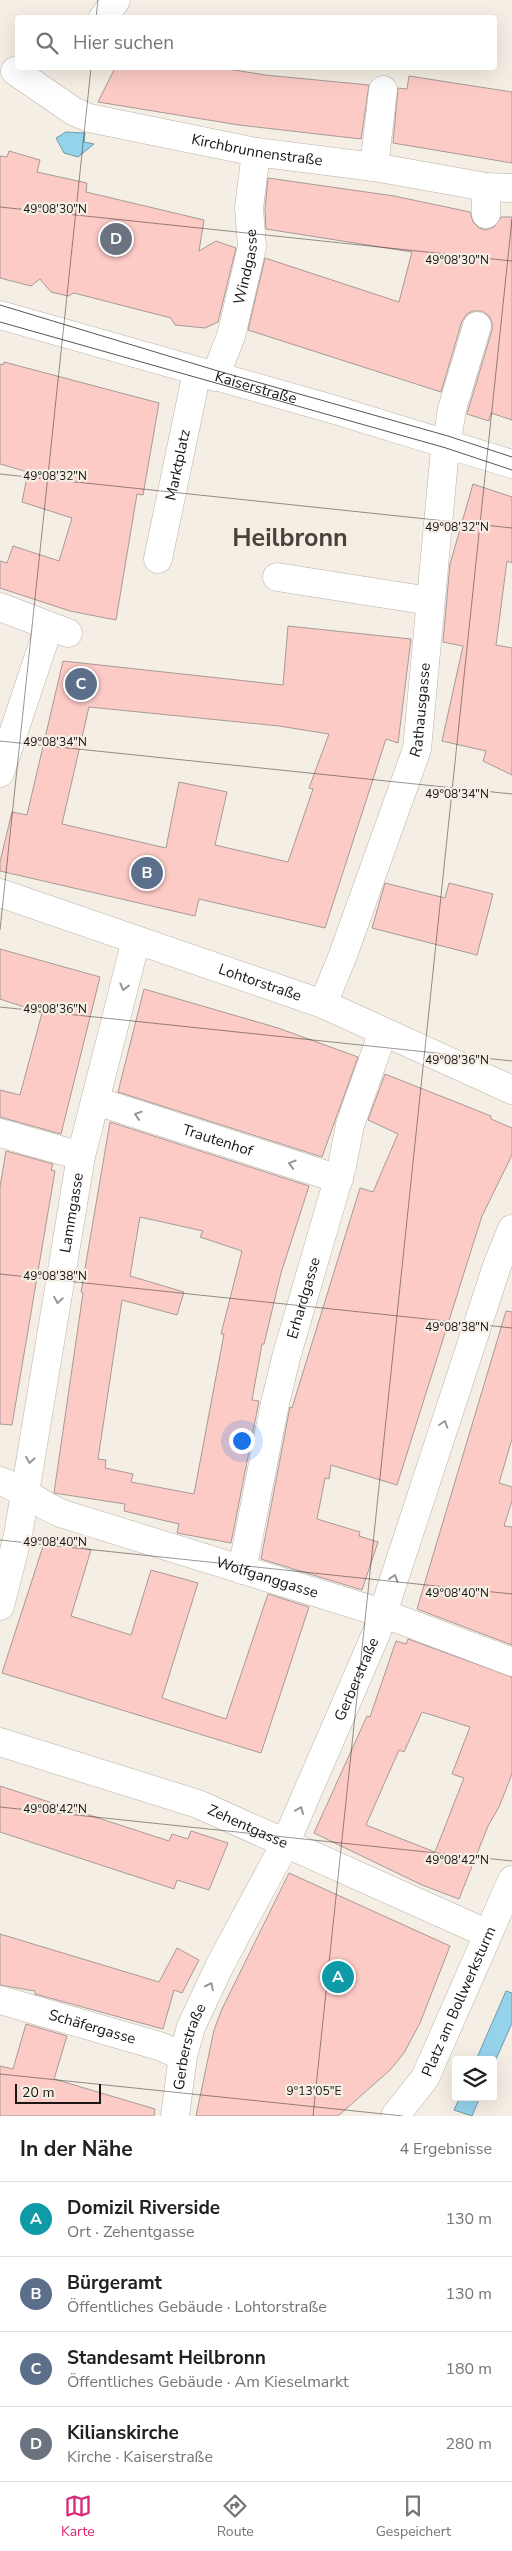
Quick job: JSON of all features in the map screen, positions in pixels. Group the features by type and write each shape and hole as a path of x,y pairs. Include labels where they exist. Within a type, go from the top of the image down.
{"street":[{"name":"Kirchbrunnenstraße","path":"12,73 73,111 89,118 256,152 374,167 499,187"},
{"path":"374,167 384,90"},
{"name":"Windgasse","path":"214,377 231,336 252,247 248,208 256,152"},
{"path":"486,214 499,187"},
{"name":"Kaiserstraße","path":"0,315 214,377 440,433 512,464"},
{"name":"Rathausgasse","path":"323,1004 343,955 417,749 430,601 440,433 477,326"},
{"name":"Marktplatz","path":"158,559 214,377"},
{"path":"277,577 430,601"},
{"path":"0,607 58,629 0,773"},
{"name":"Lohtorstraße","path":"0,893 323,1004 512,1090"},
{"name":"Lammgasse","path":"0,1606 18,1535 81,1156 136,940"},
{"name":"Erhardgasse","path":"242,1570 275,1403 339,1178 350,1125 383,1032"},
{"name":"Trautenhof","path":"96,1101 339,1178"},
{"path":"0,1133 81,1156"},
{"name":"Gerberstraße","path":"175,2116 183,2056 191,2027 220,1966 285,1844 369,1651 498,1263 512,1229"},
{"name":"Wolfganggasse","path":"0,1481 25,1493 42,1506 63,1514 382,1612 512,1662"},
{"name":"Zehentgasse","path":"0,1742 198,1804 488,1934"},
{"name":"Platz am Bollwerksturm","path":"396,2116 425,2078 512,1880"},
{"name":"Schäfergasse","path":"0,2000 159,2046 183,2056"}],"water":[{"path":"66,132 85,133 84,142 94,144 78,157 64,153 56,138"},
{"path":"506,1991 512,1993 512,2023 497,2057 478,2056"},
{"path":"458,2101 478,2101 472,2116 454,2110"}],"building":[{"path":"114,70 234,70 265,75 369,85 361,139 239,125 98,102"},
{"path":"409,76 512,92 512,163 393,143 398,88 407,89"},
{"path":"9,151 40,160 37,172 87,183 86,192 204,220 199,251 216,241 236,248 218,322 205,328 175,325 171,318 74,293 68,296 51,292 40,279 31,286 0,278 0,156 7,157"},
{"path":"268,178 394,196 470,212 473,222 479,228 486,230 494,227 501,217 512,217 512,420 491,413 489,421 467,414 492,330 492,322 489,316 482,311 473,311 467,314 462,321 441,392 248,330 265,258 399,302 412,252 266,229 265,208"},
{"path":"4,362 159,403 143,495 137,494 116,620 70,611 0,588 0,561 7,563 13,546 59,561 72,518 22,502 28,472 0,464 0,364 3,365"},
{"path":"473,484 512,497 512,563 507,561 496,645 512,648 512,775 483,761 486,751 442,741 463,646 443,642 450,564"},
{"path":"288,626 411,639 398,743 386,739 325,928 199,899 195,916 0,871 0,862 12,812 27,815 63,661 283,685","holes":["89,707 279,726 329,734 309,788 313,789 288,862 215,845 227,792 179,782 166,848 62,824"]},
{"path":"385,883 445,898 449,883 493,894 477,955 372,928"},
{"path":"0,949 100,977 61,1134 0,1117 0,1090 20,1095 42,1013 0,999"},
{"path":"144,989 278,1028 358,1057 322,1157 118,1092"},
{"path":"385,1074 491,1116 491,1119 512,1128 512,1155 482,1216 397,1485 331,1465 329,1479 325,1478 317,1519 360,1532 359,1536 378,1542 362,1590 261,1559 290,1407 292,1408 360,1188 373,1192 398,1134 368,1120"},
{"path":"110,1122 309,1186 281,1273 264,1344 262,1344 252,1400 259,1401 231,1543 177,1533 179,1524 124,1511 125,1504 54,1493 83,1293 81,1292","holes":["140,1217 203,1231 200,1237 242,1251 221,1334 224,1334 194,1494 131,1482 133,1474 105,1468 106,1460 98,1459 122,1300 177,1315 184,1292 130,1276"]},
{"path":"6,1151 53,1164 51,1170 55,1171 12,1425 0,1424 0,1187"},
{"path":"506,1311 512,1312 512,1439 499,1483 512,1487 512,1501 504,1526 512,1527 512,1645 417,1609"},
{"path":"46,1537 91,1550 71,1616 131,1635 151,1570 198,1583 162,1698 226,1719 268,1594 309,1607 261,1753 2,1673"},
{"path":"408,1639 512,1677 512,1774 499,1807 488,1826 459,1899 422,1885 314,1833 367,1716 370,1717 396,1641 406,1644","holes":["422,1712 470,1727 452,1774 464,1778 435,1852 366,1825 399,1750 404,1752"]},
{"path":"0,1786 169,1841 172,1834 188,1839 191,1831 228,1843 209,1890 177,1880 174,1889 0,1832"},
{"path":"289,1873 450,1946 420,2023 404,2053 390,2070 338,2116 196,2116 214,2030 222,2009"},
{"path":"0,1934 159,1982 177,1948 199,1960 182,1993 174,1990 163,2029 35,1994 35,1991 0,1985"},
{"path":"26,2024 67,2036 54,2079 155,2109 154,2116 0,2116 0,2066 13,2069"}],"tram line":[{"path":"0,305 218,371 448,436 512,457"},
{"path":"0,322 446,448 512,470"}],"place":[{"name":"Kilianskirche","path":"116,239"},
{"name":"Standesamt Heilbronn","path":"81,684"},
{"name":"Bürgeramt","path":"147,873"},
{"name":"Domizil Riverside","path":"338,1977"}],"district":[{"name":"Heilbronn","path":"290,538"}]}
